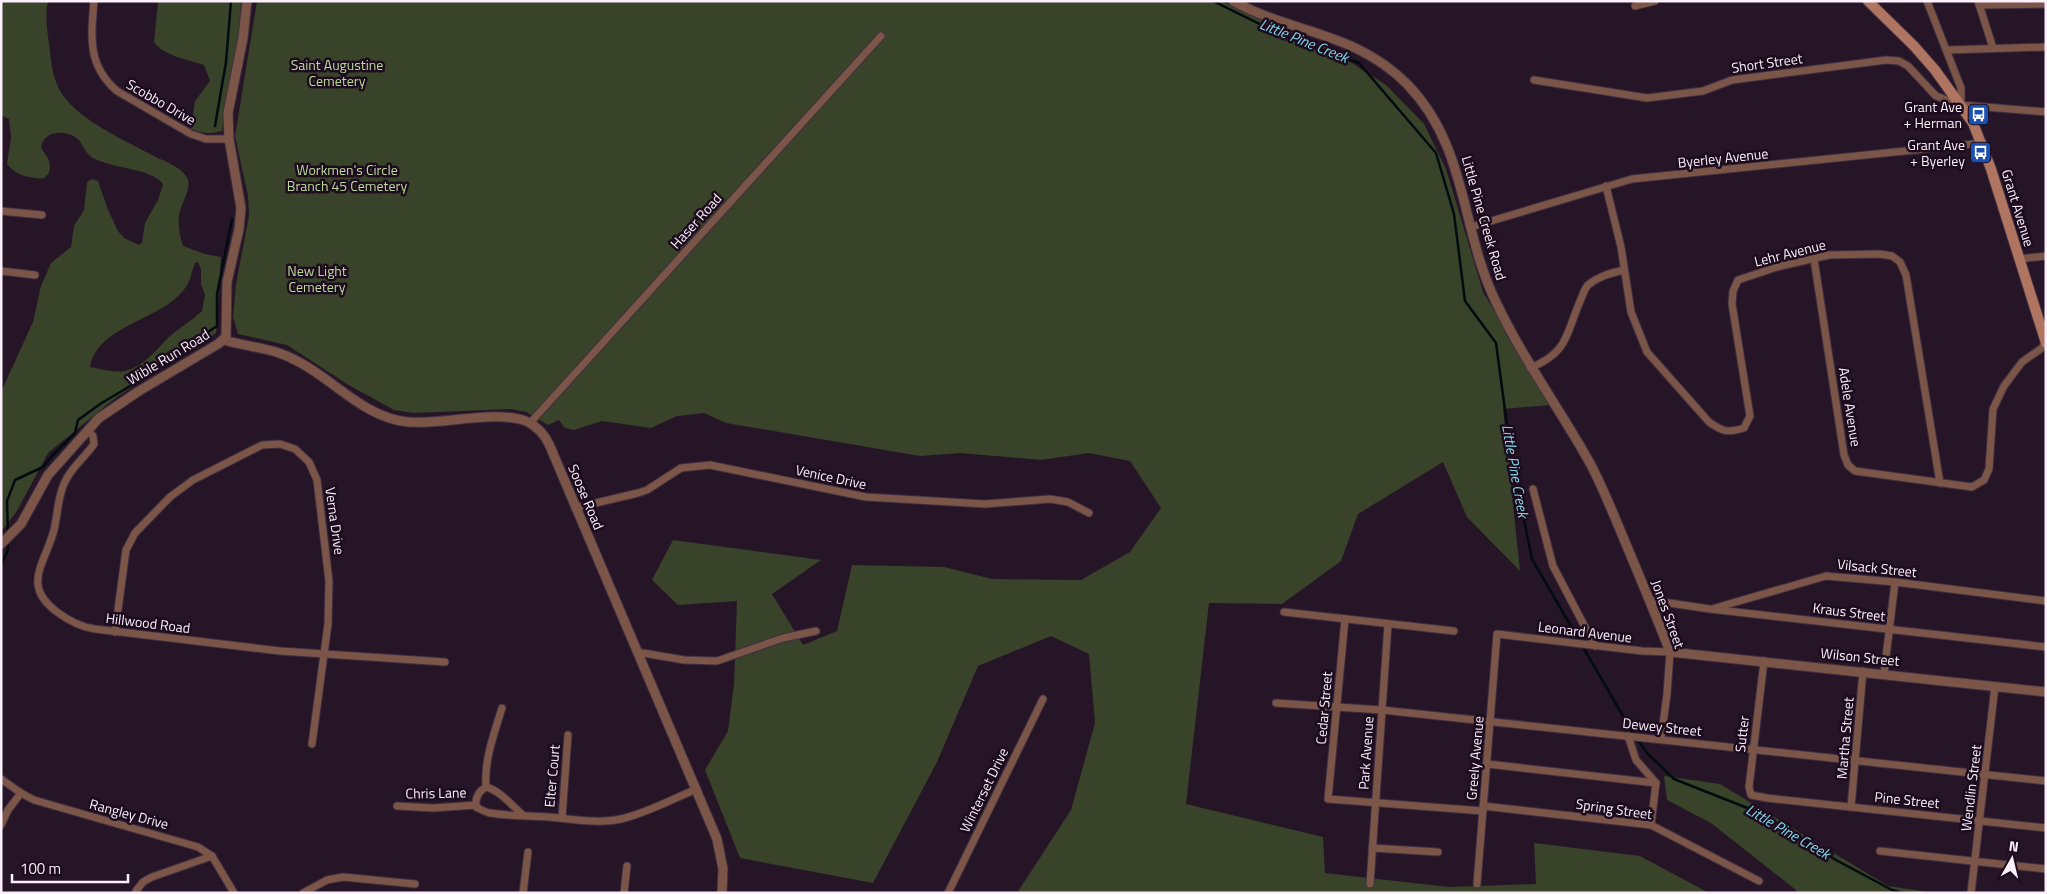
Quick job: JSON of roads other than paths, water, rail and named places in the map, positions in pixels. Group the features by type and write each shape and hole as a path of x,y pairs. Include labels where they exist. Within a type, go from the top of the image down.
{"main road":[{"path":"1868,1 1914,46 1961,105"},
{"name":"Grant Avenue","path":"1961,105 1983,143 2045,342"}],"street":[{"name":"Scobbo Drive","path":"94,1 93,52 96,66 109,84 117,91 190,134 211,140 229,139"},
{"name":"Wible Run Road","path":"2,543 16,531 26,517 48,475 88,430 119,403 224,340 227,333 227,282 241,208 229,139 228,112 244,38 247,1"},
{"name":"Little Pine Creek Road","path":"1233,1 1255,13 1350,44 1377,61 1406,84 1430,114 1456,166 1480,260 1494,298 1530,368 1591,466 1610,505"},
{"path":"1635,6 1654,1"},
{"name":"Grant Avenue","path":"1928,1 1961,88 1961,105"},
{"path":"1993,48 1978,3 2046,4"},
{"name":"Haser Road","path":"530,423 881,36"},
{"path":"1948,50 2046,47"},
{"name":"Short Street","path":"1534,80 1647,98 1703,91 1732,80 1886,60 1900,61 1908,66 1936,96 1961,105 2046,112"},
{"name":"Byerley Avenue","path":"1471,227 1632,179 1983,143"},
{"name":"Lehr Avenue","path":"1606,186 1621,247 1630,312 1648,352 1708,422 1718,429 1730,432 1744,428 1750,416 1732,304 1733,290 1738,280 1777,267 1829,255 1880,254 1892,256 1900,262 1906,275 1940,484"},
{"path":"1,211 42,215"},
{"path":"2019,259 2046,256"},
{"name":"Adele Avenue","path":"1814,259 1844,455 1848,465 1855,471 1940,484"},
{"path":"1530,368 1545,362 1560,349 1571,328 1577,306 1587,286 1602,276 1624,270"},
{"path":"1,271 34,275"},
{"path":"224,340 260,346 288,356 300,362 371,410 397,420 424,422 511,418 530,423"},
{"path":"1940,484 1972,487 1984,480 1989,468 1993,409 2004,386 2022,362 2042,348 2045,342"},
{"name":"Soose Road","path":"530,423 545,436 697,789 717,840 721,856 722,893"},
{"name":"Hillwood Road","path":"88,430 93,436 94,444 70,473 63,486 54,530 38,576 38,590 50,607 71,621 88,628 280,652 446,662"},
{"name":"Verna Drive","path":"115,632 124,558 128,543 135,533 170,497 193,480 262,446 280,444 295,449 309,462 315,475 319,492 330,581 328,624 312,744"},
{"name":"Venice Drive","path":"575,508 647,490 681,468 700,465 723,466 884,500 985,504 1050,498 1068,502 1089,513"},
{"path":"1533,489 1553,566 1595,646"},
{"name":"Jones Street","path":"1610,505 1670,652 1661,739"},
{"name":"Vilsack Street","path":"1710,609 1826,576 1895,582 2046,602"},
{"path":"1884,674 1895,582"},
{"name":"Kraus Street","path":"1649,600 1710,609 2046,646"},
{"path":"1284,612 1454,631"},
{"name":"Cedar Street","path":"1328,800 1345,619"},
{"name":"Park Avenue","path":"1370,884 1388,624"},
{"path":"638,653 643,652 684,660 718,661 783,638 816,631"},
{"name":"Leonard Avenue","path":"1497,634 1642,651 1670,652"},
{"name":"Greely Avenue","path":"1477,884 1497,634"},
{"name":"Wilson Street","path":"1670,652 1863,671 2046,692"},
{"name":"Sutter","path":"1764,661 1749,787 1751,795 1767,798"},
{"name":"Martha Street","path":"1851,807 1863,671"},
{"name":"Wendlin Street","path":"1971,893 1995,686"},
{"name":"Winterset Drive","path":"948,893 1043,699"},
{"name":"Dewey Street","path":"1276,704 1382,710 2046,781"},
{"path":"486,787 485,773 487,760 502,708"},
{"name":"Elter Court","path":"562,818 568,734"},
{"path":"1628,736 1636,760 1656,783 1651,825"},
{"path":"1487,764 1656,783"},
{"name":"Rangley Drive","path":"1,779 34,800 187,842 212,856"},
{"path":"486,787 478,794 476,805 488,813 605,821 638,814 697,789"},
{"path":"486,787 502,796 523,815"},
{"path":"1,825 8,810 21,793"},
{"name":"Pine Street","path":"1767,798 2046,828"},
{"name":"Spring Street","path":"1328,800 1483,808 1651,825 1759,881"},
{"name":"Chris Lane","path":"397,806 433,808 476,805"},
{"path":"1372,848 1438,852"},
{"path":"1880,851 2046,869"},
{"path":"523,893 528,852"},
{"path":"136,891 138,886 152,877 212,856 234,893"},
{"path":"624,893 627,866"},
{"path":"303,893 327,880 342,877 415,884"}],"waterway":[{"path":"215,126 226,62 231,1"},
{"name":"Little Pine Creek","path":"1213,1 1282,35 1359,63 1436,153 1454,214 1465,301 1496,343 1511,455 1532,559 1634,735"},
{"path":"8,533 7,501 15,480 43,467 75,433 78,420 100,404 137,382 217,326 217,294 232,219"},
{"path":"1,565 8,550 8,541"},
{"name":"Little Pine Creek","path":"1638,740 1647,753 1674,779 1760,813 1836,860 1892,890 1903,893"}],"place":[{"name":"Grant Ave + Herman","path":"1978,115"},
{"name":"Grant Ave + Byerley","path":"1981,153"}],"park label":[{"name":"Saint Augustine Cemetery","path":"337,74"},
{"name":"Workmen's Circle Branch 45 Cemetery","path":"347,178"},
{"name":"New Light Cemetery","path":"317,280"}]}
